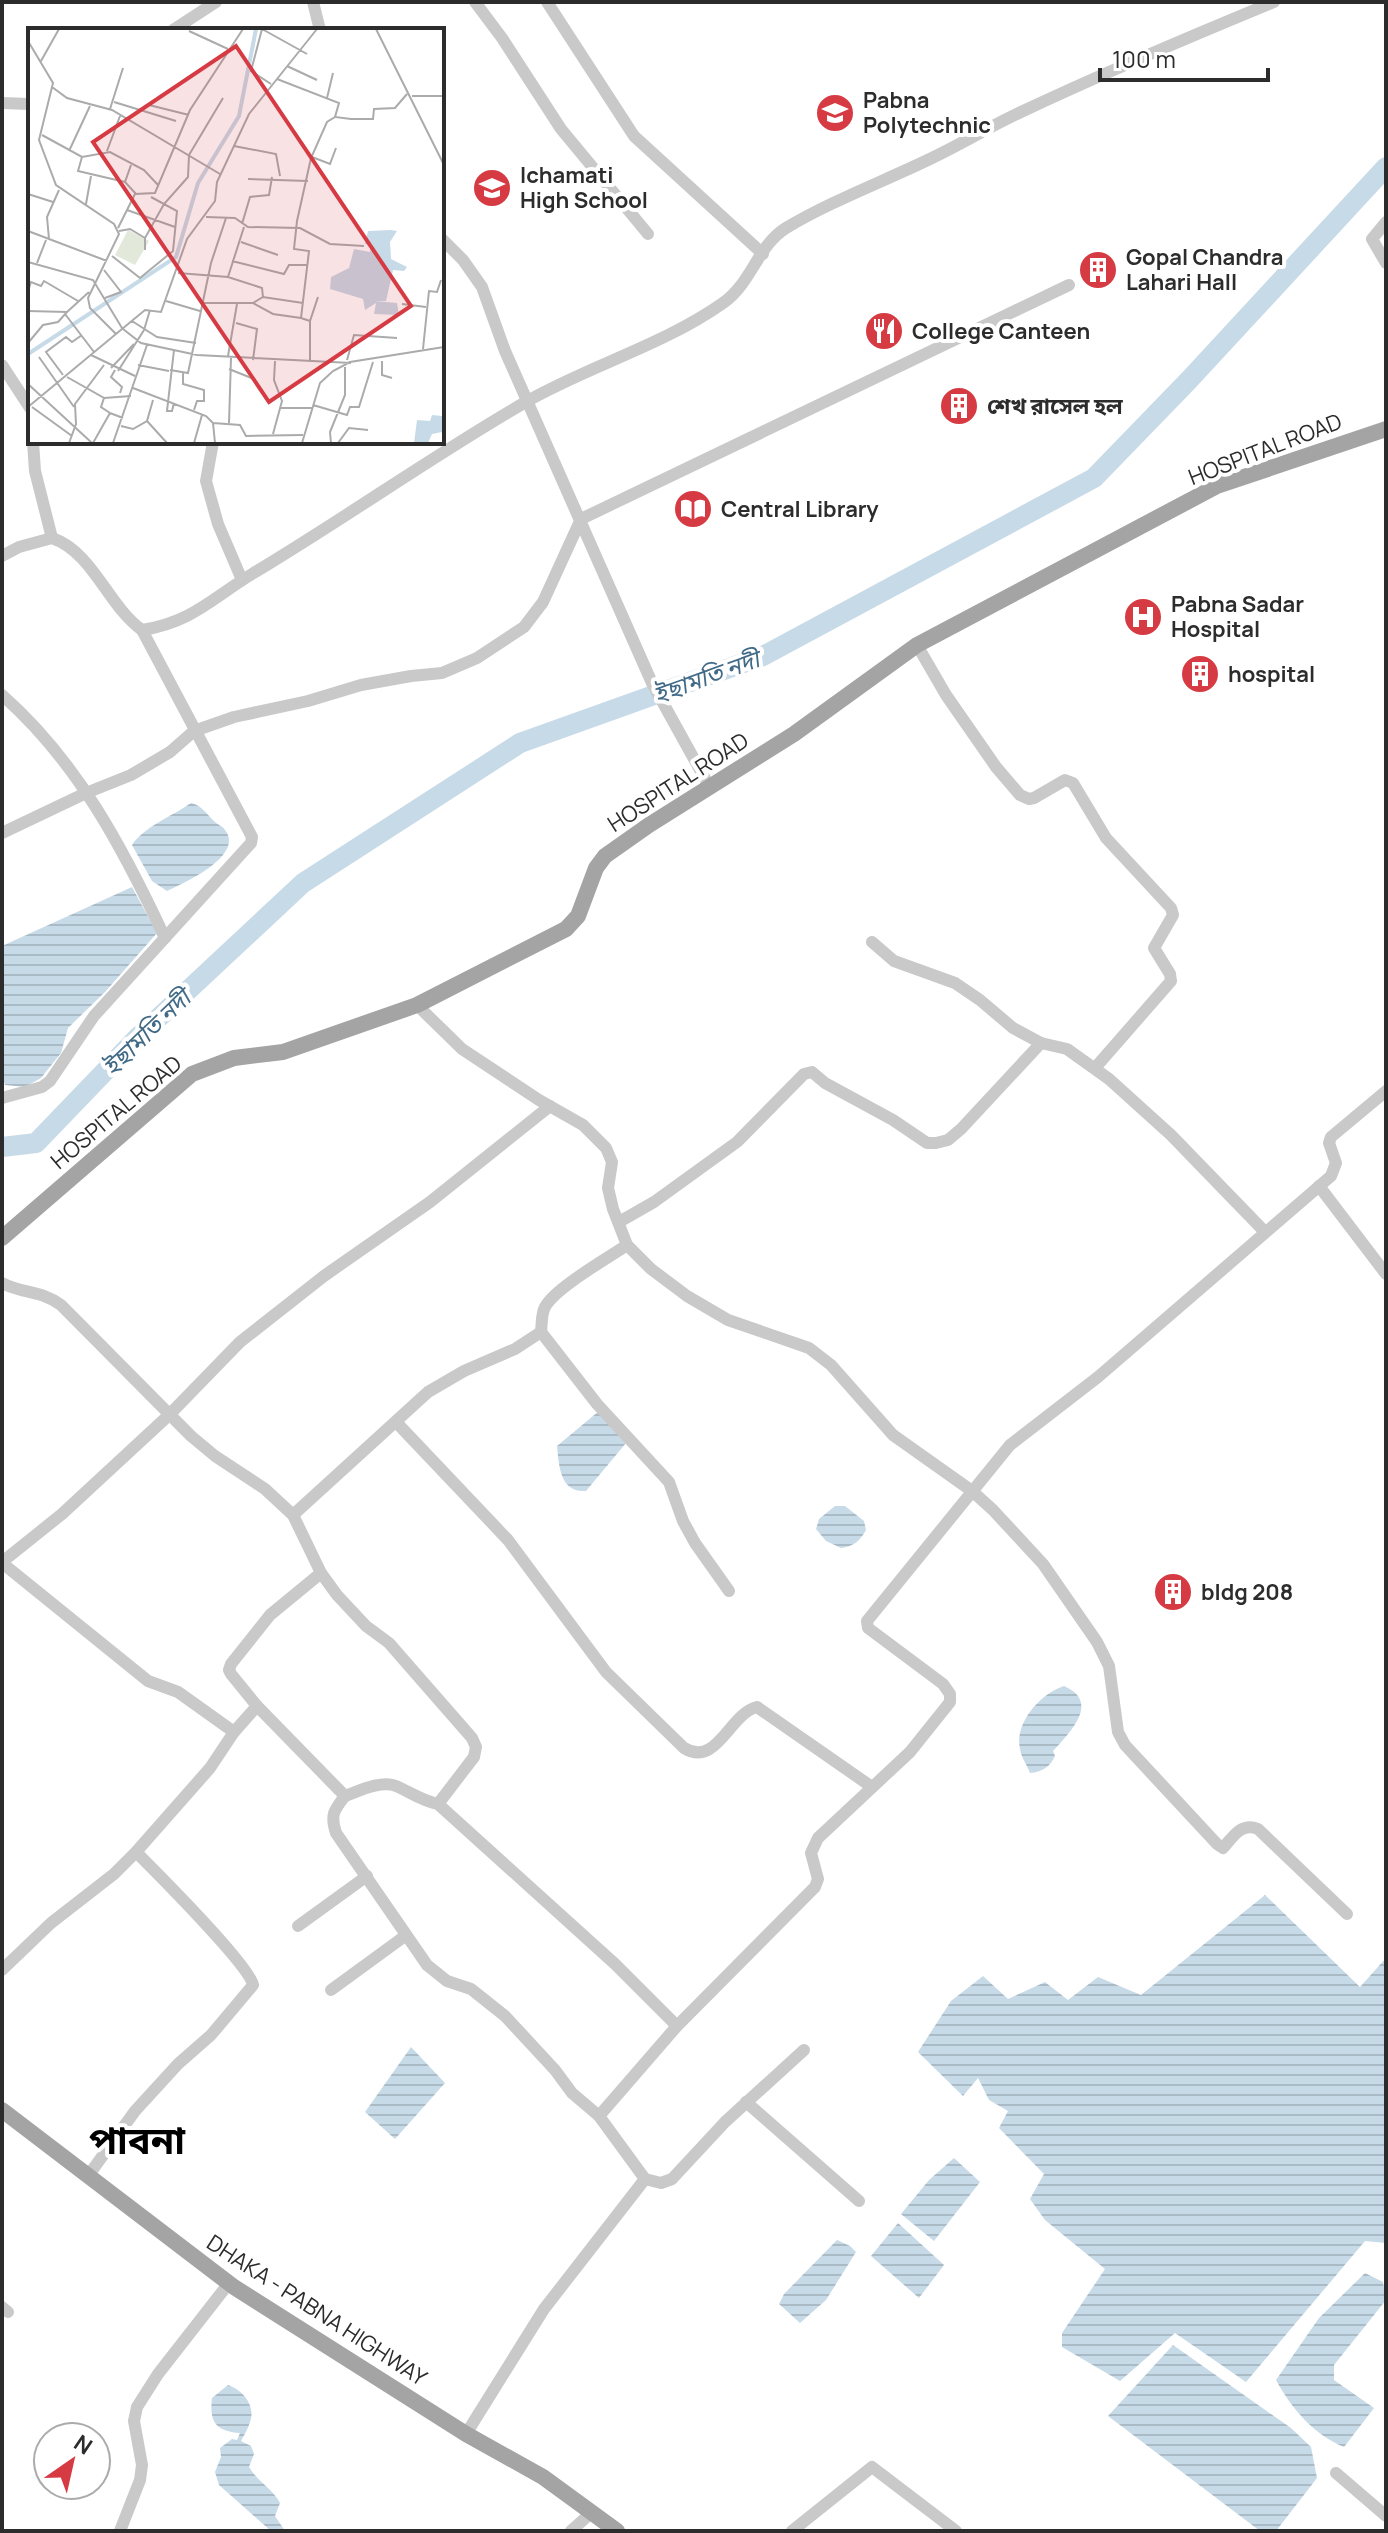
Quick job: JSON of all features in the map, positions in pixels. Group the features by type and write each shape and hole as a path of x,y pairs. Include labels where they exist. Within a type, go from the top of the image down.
{"main road":[{"name":"HOSPITAL ROAD","path":"2,1238 192,1074 234,1058 283,1052 417,1005 566,929 578,916 596,868 605,856 709,786 794,734 917,645 1217,486 1386,429"},
{"name":"DHAKA - PABNA HIGHWAY","path":"2,2110 229,2283 466,2434 543,2477 617,2531"}],"street":[{"path":"176,28 216,2"},
{"path":"313,2 320,28"},
{"path":"475,2 561,129 648,234"},
{"path":"547,2 634,136 763,254"},
{"path":"142,630 166,626 186,618 242,580 331,527 442,451 529,400 703,316 737,292 781,231 1021,112 1274,2"},
{"path":"2,103 28,104"},
{"path":"1386,222 1372,239 1386,263"},
{"path":"444,241 463,260 482,287 505,351 652,683 709,786"},
{"path":"2,833 131,775 170,752 194,731 234,717 308,701 361,685 442,673 477,658 524,627 543,602 581,519 1069,285"},
{"path":"2,365 28,405"},
{"path":"33,444 35,471 52,538"},
{"path":"213,444 206,481 218,524 242,580"},
{"path":"2,556 19,547 52,538 67,544 87,565 142,630 252,837 251,843 94,1016 50,1081 42,1087 2,1098"},
{"path":"917,645 946,695 996,767 1020,795 1034,798 1065,780 1073,783 1106,838 1171,908 1173,915 1154,948 1171,981 1095,1068"},
{"path":"2,695 58,752 106,821 134,871 165,938"},
{"path":"872,942 894,961 955,983 1013,1028 1041,1043 1067,1049 1095,1068 1161,1125 1265,1232"},
{"path":"417,1005 462,1049 583,1125 606,1148 612,1162 608,1188 627,1245 651,1269 687,1296 728,1320 809,1348 831,1365 893,1435 972,1491 993,1510 1043,1564 1097,1642 1109,1666 1118,1732 1125,1745 1217,1844 1223,1848 1242,1828 1250,1825 1258,1829 1347,1914"},
{"path":"619,1222 654,1202 737,1142 804,1074 812,1072 825,1083 893,1120 918,1139 936,1143 948,1140 961,1129 1041,1043"},
{"path":"599,2116 677,2026 815,1887 818,1879 812,1847 818,1838 910,1752 951,1698 943,1684 868,1628 867,1621 1010,1445 1098,1377 1319,1186 1335,1169 1336,1157 1329,1143 1331,1137 1386,1091"},
{"path":"234,1732 178,1692 148,1681 2,1562 62,1514 169,1415 240,1342 324,1276 430,1202 550,1106"},
{"path":"1319,1186 1386,1274"},
{"path":"627,1245 571,1283 547,1304 541,1332 597,1404 669,1482 683,1521 695,1543 729,1591"},
{"path":"2,1283 18,1290 42,1293 61,1305 169,1415 215,1456 265,1489 293,1515 321,1573 337,1595 366,1626 389,1643 472,1738 476,1747 474,1757 438,1804"},
{"path":"293,1515 428,1392 464,1371 515,1349 541,1332"},
{"path":"396,1422 508,1540 606,1672 684,1748 699,1753 711,1749 741,1715 757,1707 872,1787"},
{"path":"321,1573 270,1615 229,1670 257,1706 345,1796"},
{"path":"2,1970 51,1923 114,1874 136,1852 210,1768 234,1732 257,1706"},
{"path":"677,2026 615,1964 438,1804 426,1802 393,1785 383,1784 345,1796 333,1812 331,1820 336,1833 405,1936 438,1975 471,1989 505,2016 572,2093 599,2116 645,2179 661,2183 672,2179 746,2102 804,2050"},
{"path":"88,2176 135,2111 178,2064 211,2035 253,1985 253,1980 233,1956 136,1852"},
{"path":"298,1926 367,1876"},
{"path":"331,1990 405,1936"},
{"path":"746,2102 859,2201"},
{"path":"466,2434 544,2309 645,2179"},
{"path":"120,2531 140,2480 142,2465 134,2421 137,2407 158,2374 229,2283"},
{"path":"792,2531 872,2467 956,2531"},
{"path":"1336,2473 1386,2516"},
{"path":"571,2531 592,2512"}],"water":[{"path":"191,803 224,829 229,839 227,849 210,867 167,891 152,881 132,845 151,827"},
{"path":"132,887 157,933 68,1028 61,1053 41,1078 25,1087 5,1085 2,1077 2,946"},
{"path":"599,1411 626,1443 586,1491 577,1490 571,1488 562,1477 557,1446"},
{"path":"835,1506 845,1506 864,1521 866,1530 858,1540 841,1548 826,1541 816,1529 819,1519"},
{"path":"1064,1686 1080,1700 1079,1717 1053,1751 1055,1756 1051,1763 1042,1770 1030,1773 1021,1752 1021,1729 1038,1702"},
{"path":"1265,1895 1360,1987 1386,1958 1386,2243 1365,2241 1246,2382 1175,2333 1120,2381 1062,2347 1062,2333 1105,2269 1045,2220 1030,2199 1044,2174 999,2128 1008,2111 989,2100 978,2078 963,2096 918,2052 951,2001 983,1976 1008,1999 1045,1982 1068,2000 1098,1977 1141,1995"},
{"path":"411,2047 445,2083 395,2139 365,2112"},
{"path":"954,2158 980,2182 934,2241 901,2214 929,2180"},
{"path":"898,2223 944,2265 919,2298 871,2256"},
{"path":"837,2240 856,2252 826,2300 800,2323 779,2304 784,2294"},
{"path":"1365,2273 1383,2282 1386,2300 1334,2365 1334,2380 1374,2408 1344,2447 1304,2420 1276,2380 1319,2318"},
{"path":"1173,2345 1291,2428 1311,2447 1317,2478 1276,2531 1260,2531 1108,2416"},
{"path":"228,2385 243,2395 250,2405 250,2422 241,2441 251,2446 254,2454 249,2467 280,2503 275,2516 285,2531 271,2531 219,2485 215,2472 221,2457 220,2448 232,2439 237,2440 240,2433 225,2430 213,2419 212,2398"}],"waterway":[{"name":"ইছামতি নদী","path":"2,1147 36,1143 138,1037 303,883 520,743 763,656 1094,478 1386,167"}],"place":[{"name":"Pabna Polytechnic","path":"835,113"},
{"name":"Ichamati High School","path":"492,188"},
{"name":"Gopal Chandra Lahari Hall","path":"1098,270"},
{"name":"College Canteen","path":"884,331"},
{"name":"শেখ রাসেল হল","path":"959,406"},
{"name":"Central Library","path":"693,509"},
{"name":"Pabna Sadar Hospital","path":"1143,617"},
{"name":"hospital","path":"1200,674"},
{"name":"bldg 208","path":"1173,1592"}],"district":[{"name":"পাবনা","path":"137,2139"}]}
